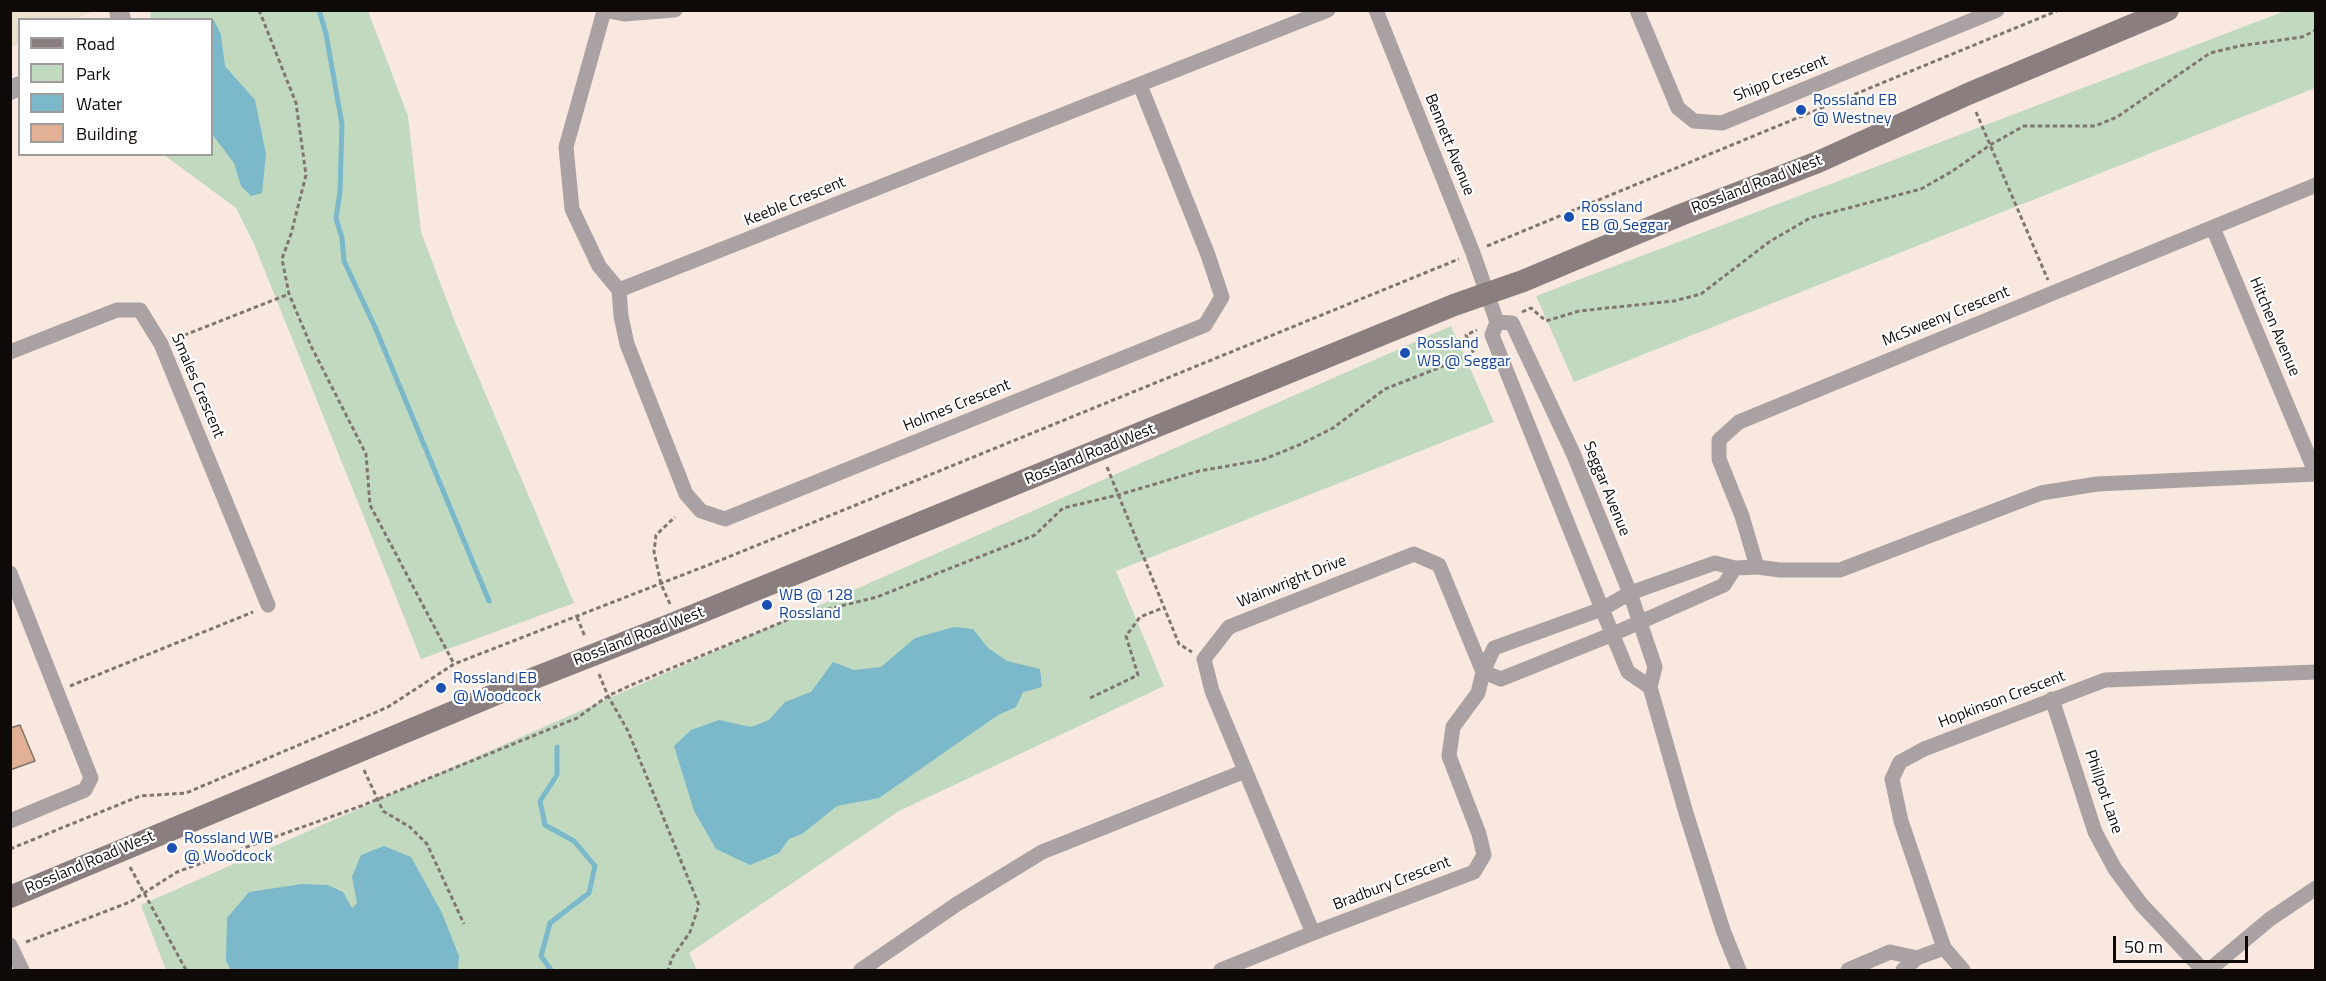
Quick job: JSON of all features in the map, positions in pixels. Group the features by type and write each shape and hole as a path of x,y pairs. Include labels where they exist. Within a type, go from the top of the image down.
{"main road":[{"name":"Rossland Road West","path":"10,897 592,655 1454,305 1487,294 1818,162 1968,94 2168,10"}],"street":[{"path":"619,290 599,266 572,209 566,147 603,11 624,14 675,10"},
{"name":"Keeble Crescent","path":"619,290 1328,10"},
{"name":"Bennett Avenue","path":"1376,10 1473,253 1487,294"},
{"name":"Shipp Crescent","path":"1637,10 1678,108 1694,121 1722,123 1997,10"},
{"name":"Holmes Crescent","path":"619,290 621,316 627,344 686,494 701,511 725,519 1206,325 1222,297 1208,255 1140,85"},
{"name":"McSweeny Crescent","path":"1757,567 1742,516 1719,459 1719,440 1739,422 2316,184"},
{"name":"Hitchen Avenue","path":"2213,228 2316,474"},
{"path":"1487,294 1497,322 1492,335 1628,672 1650,687"},
{"name":"Smales Crescent","path":"10,352 117,310 140,310 161,344 268,605"},
{"name":"Seggar Avenue","path":"1497,322 1512,323 1573,453 1630,593 1655,667 1650,687 1723,930 1739,970"},
{"path":"1630,593 1715,563 1735,568 1840,570 2042,493 2097,484 2316,474"},
{"name":"Wainwright Drive","path":"1203,659 1229,627 1414,554 1439,565 1483,672"},
{"path":"1483,672 1501,679 1640,623 1725,585 1735,568"},
{"path":"10,573 91,778 85,790 10,821"},
{"name":"Bradbury Crescent","path":"1221,970 1474,872 1484,855 1479,834 1449,756 1453,727 1478,693 1483,672 1494,648 1602,609 1630,593"},
{"path":"1203,659 1212,691 1313,933"},
{"name":"Hopkinson Crescent","path":"1963,970 1944,948 1901,821 1892,779 1900,762 1924,749 2105,680 2316,672"},
{"name":"Phillpot Lane","path":"2052,699 2095,832 2115,869 2140,904 2203,970"},
{"path":"861,970 957,904 1042,852 1245,771"},
{"path":"2209,970 2270,919 2316,888"},
{"path":"11,946 22,970"},
{"path":"1903,970 1917,958 1944,948"},
{"path":"1848,970 1890,952 1917,958"}],"path":[{"path":"259,10 296,103 306,175 282,259 289,294 311,346 366,454 370,505 454,664"},
{"path":"10,849 140,796 186,793 388,708 454,664 661,584 1473,253 2059,10"},
{"path":"11,946 130,902 177,872 378,800 577,718 608,696 792,618 877,597 1035,535 1063,508 1118,495 1199,471 1262,460 1299,445 1333,428 1385,389 1474,354 1466,335 1497,322 1530,309 1546,321 1580,311 1674,301 1701,294 1769,242 1810,218 1921,189 1990,145 2025,126 2095,126 2117,117 2210,53 2239,46 2302,37 2316,30"},
{"path":"1968,94 2054,293"},
{"path":"161,344 289,294"},
{"path":"1101,450 1179,644 1203,659"},
{"path":"675,517 656,535 654,552 661,584 678,622"},
{"path":"57,691 268,605"},
{"path":"1090,698 1138,675 1126,636 1140,617 1165,607"},
{"path":"577,617 608,696 628,730 699,905 690,932 672,957 668,970"},
{"path":"356,752 383,811 410,827 427,844 464,924"},
{"path":"120,850 186,970"}],"shaded area":[{"path":"11,10 95,10 78,18 18,18 18,44 11,47"}],"green space":[{"path":"151,10 368,11 408,116 421,232 455,322 574,603 421,659 254,244 236,208 165,156 213,156 213,18 150,18"},
{"path":"2285,11 2315,11 2315,88 1574,382 1536,296"},
{"path":"1451,326 1494,422 1116,571 1164,686 899,811 689,953 697,970 166,970 141,905"}],"water":[{"path":"213,20 221,35 225,66 255,100 266,154 262,193 251,196 241,186 234,163 213,135"},
{"path":"954,627 973,629 988,648 1007,661 1040,669 1042,687 1023,692 1016,707 998,715 879,798 837,806 802,834 789,839 779,853 750,865 716,849 694,811 674,746 691,730 719,720 751,727 769,720 785,702 811,692 833,662 854,670 881,667 915,638"},
{"path":"384,846 411,857 442,913 459,956 458,970 231,970 226,961 227,918 249,892 302,884 328,885 343,892 352,908 357,903 352,877 361,855"}],"building":[{"path":"20,725 35,761 10,770 10,728"}],"waterway":[{"path":"319,10 326,34 342,124 340,192 336,218 342,238 344,261 375,327 489,601"},
{"path":"551,970 541,956 550,923 589,893 595,866 574,841 545,825 540,801 557,775 557,747"}],"place":[{"name":"Rossland EB @ Westney","path":"1801,110"},
{"name":"Rossland EB @ Seggar","path":"1569,217"},
{"name":"Rossland WB @ Seggar","path":"1405,353"},
{"name":"WB @ 128 Rossland","path":"767,605"},
{"name":"Rossland EB @ Woodcock","path":"441,688"},
{"name":"Rossland WB @ Woodcock","path":"172,848"}]}
